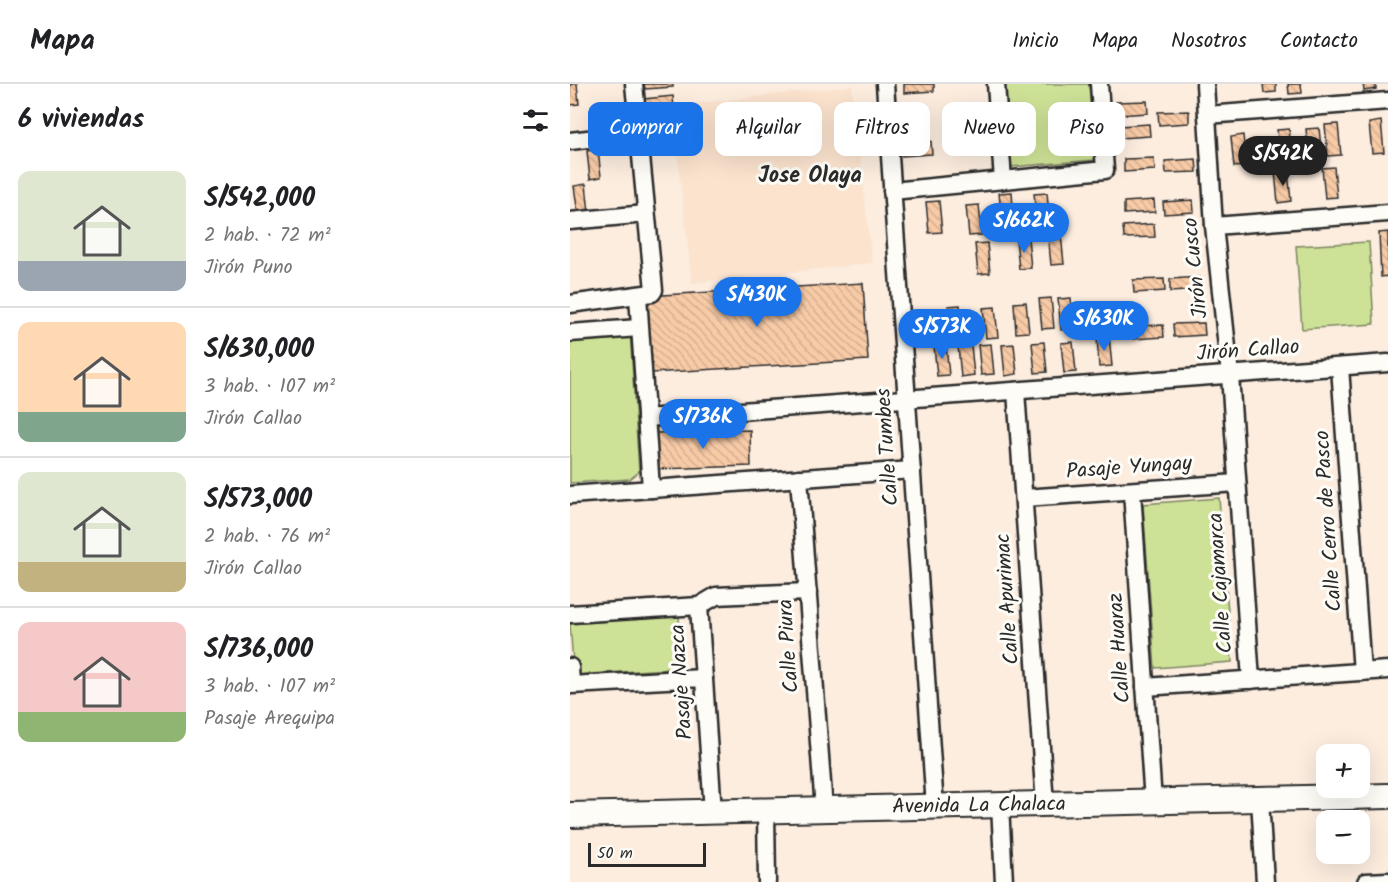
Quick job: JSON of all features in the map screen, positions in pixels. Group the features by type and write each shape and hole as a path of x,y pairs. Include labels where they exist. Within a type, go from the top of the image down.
{"street":[{"path":"634,84 636,102"},
{"name":"Calle Tumbes","path":"885,84 935,807"},
{"path":"996,84 1003,180"},
{"path":"892,191 1105,170 1099,84"},
{"name":"Jirón Cusco","path":"1205,84 1214,226 1230,375 1237,483"},
{"path":"1207,115 1388,101"},
{"path":"570,141 588,139"},
{"path":"570,304 638,296 652,293 654,290 642,156"},
{"path":"1214,226 1388,213"},
{"path":"570,221 646,214"},
{"path":"638,296 651,489"},
{"path":"570,333 639,328"},
{"name":"Jirón Callao","path":"646,418 1388,363"},
{"name":"Calle Cerro de Pasco","path":"1341,367 1362,672"},
{"name":"Calle Apurimac","path":"1016,391 1045,804"},
{"path":"570,495 912,470"},
{"name":"Calle Piura","path":"799,478 824,810"},
{"name":"Pasaje Yungay","path":"1024,498 1237,483"},
{"name":"Calle Cajamarca","path":"1237,483 1251,680"},
{"name":"Calle Huaraz","path":"1132,491 1153,802"},
{"path":"699,606 716,596 808,592"},
{"name":"Pasaje Nazca","path":"570,614 699,606 713,812"},
{"path":"570,668 571,685 704,678"},
{"path":"1145,687 1388,670"},
{"name":"Avenida La Chalaca","path":"570,815 1388,796"},
{"path":"1260,799 1265,882"},
{"path":"1000,805 1004,882"},
{"path":"766,811 767,882"},
{"path":"1366,882 1388,881"}],"shaded area":[{"path":"852,86 854,102 834,102 834,156 860,156 872,263 692,283 678,156 703,156 703,103"}],"green space":[{"path":"1003,84 1089,84 1090,102 1048,102 1048,156 1095,156 1095,160 1010,167 1009,156 1036,156 1036,102 1005,102"},
{"path":"1369,242 1374,324 1302,329 1296,246"},
{"path":"630,332 639,472 630,479 570,483 570,338"},
{"path":"1219,498 1232,662 1155,668 1143,504"},
{"path":"679,616 682,668 574,675 570,624"}],"building":[{"path":"570,84 577,84 579,104 570,105"},
{"path":"644,84 673,84 673,87 645,89"},
{"path":"904,84 934,84 934,91 904,93"},
{"path":"1263,84 1276,84 1276,92 1264,93"},
{"path":"1288,84 1301,84 1302,93 1289,94"},
{"path":"1363,84 1376,84 1376,89 1364,91"},
{"path":"673,96 673,102 644,102 644,99"},
{"path":"1147,101 1148,113 1125,114 1125,102 1116,102"},
{"path":"1189,111 1189,123 1159,125 1158,112"},
{"path":"1381,121 1384,152 1372,153 1369,123"},
{"path":"1149,124 1150,136 1125,138 1125,126"},
{"path":"1338,124 1341,155 1328,156 1325,125"},
{"path":"1319,128 1322,158 1309,159 1306,129"},
{"path":"1289,129 1292,159 1280,160 1277,130"},
{"path":"1243,135 1246,166 1234,167 1231,137"},
{"path":"587,151 588,156 599,156 601,177 590,179"},
{"path":"1154,158 1155,170 1124,172 1124,159"},
{"path":"1196,159 1197,172 1166,173 1165,161"},
{"path":"1334,167 1337,197 1325,198 1322,168"},
{"path":"1288,171 1291,201 1278,203 1275,172"},
{"path":"586,184 589,213 578,214 574,186"},
{"path":"1012,192 1014,222 1002,223 999,193"},
{"path":"1047,193 1050,224 1038,225 1034,194"},
{"path":"1154,200 1155,212 1124,214 1124,202"},
{"path":"1193,200 1194,212 1164,214 1163,202"},
{"path":"939,201 942,232 929,233 926,202"},
{"path":"979,205 982,235 969,236 966,206"},
{"path":"1154,224 1155,237 1124,238 1123,226"},
{"path":"1388,232 1388,276 1381,277 1379,233"},
{"path":"1061,234 1064,264 1051,265 1048,235"},
{"path":"1028,238 1031,268 1019,269 1016,239"},
{"path":"987,243 990,273 978,274 975,244"},
{"path":"1200,277 1201,290 1170,292 1170,279"},
{"path":"1164,279 1165,291 1134,293 1133,280"},
{"path":"863,283 868,360 651,373 646,296"},
{"path":"1051,298 1054,328 1042,329 1039,299"},
{"path":"1071,298 1073,328 1061,330 1058,299"},
{"path":"1026,302 1029,332 1016,333 1014,303"},
{"path":"960,305 964,336 951,337 948,306"},
{"path":"995,307 998,337 986,338 983,308"},
{"path":"1204,323 1205,335 1174,337 1173,324"},
{"path":"1163,325 1164,337 1133,339 1132,326"},
{"path":"1109,336 1112,366 1099,367 1097,337"},
{"path":"1044,342 1047,372 1035,373 1032,343"},
{"path":"1073,342 1076,372 1064,373 1061,343"},
{"path":"991,344 994,374 981,375 978,345"},
{"path":"1014,344 1017,374 1005,376 1002,345"},
{"path":"946,345 949,375 937,376 934,346"},
{"path":"971,345 974,375 961,377 958,346"},
{"path":"750,430 751,466 657,469 656,433"}],"district":[{"name":"Jose Olaya","path":"810,176"}]}
